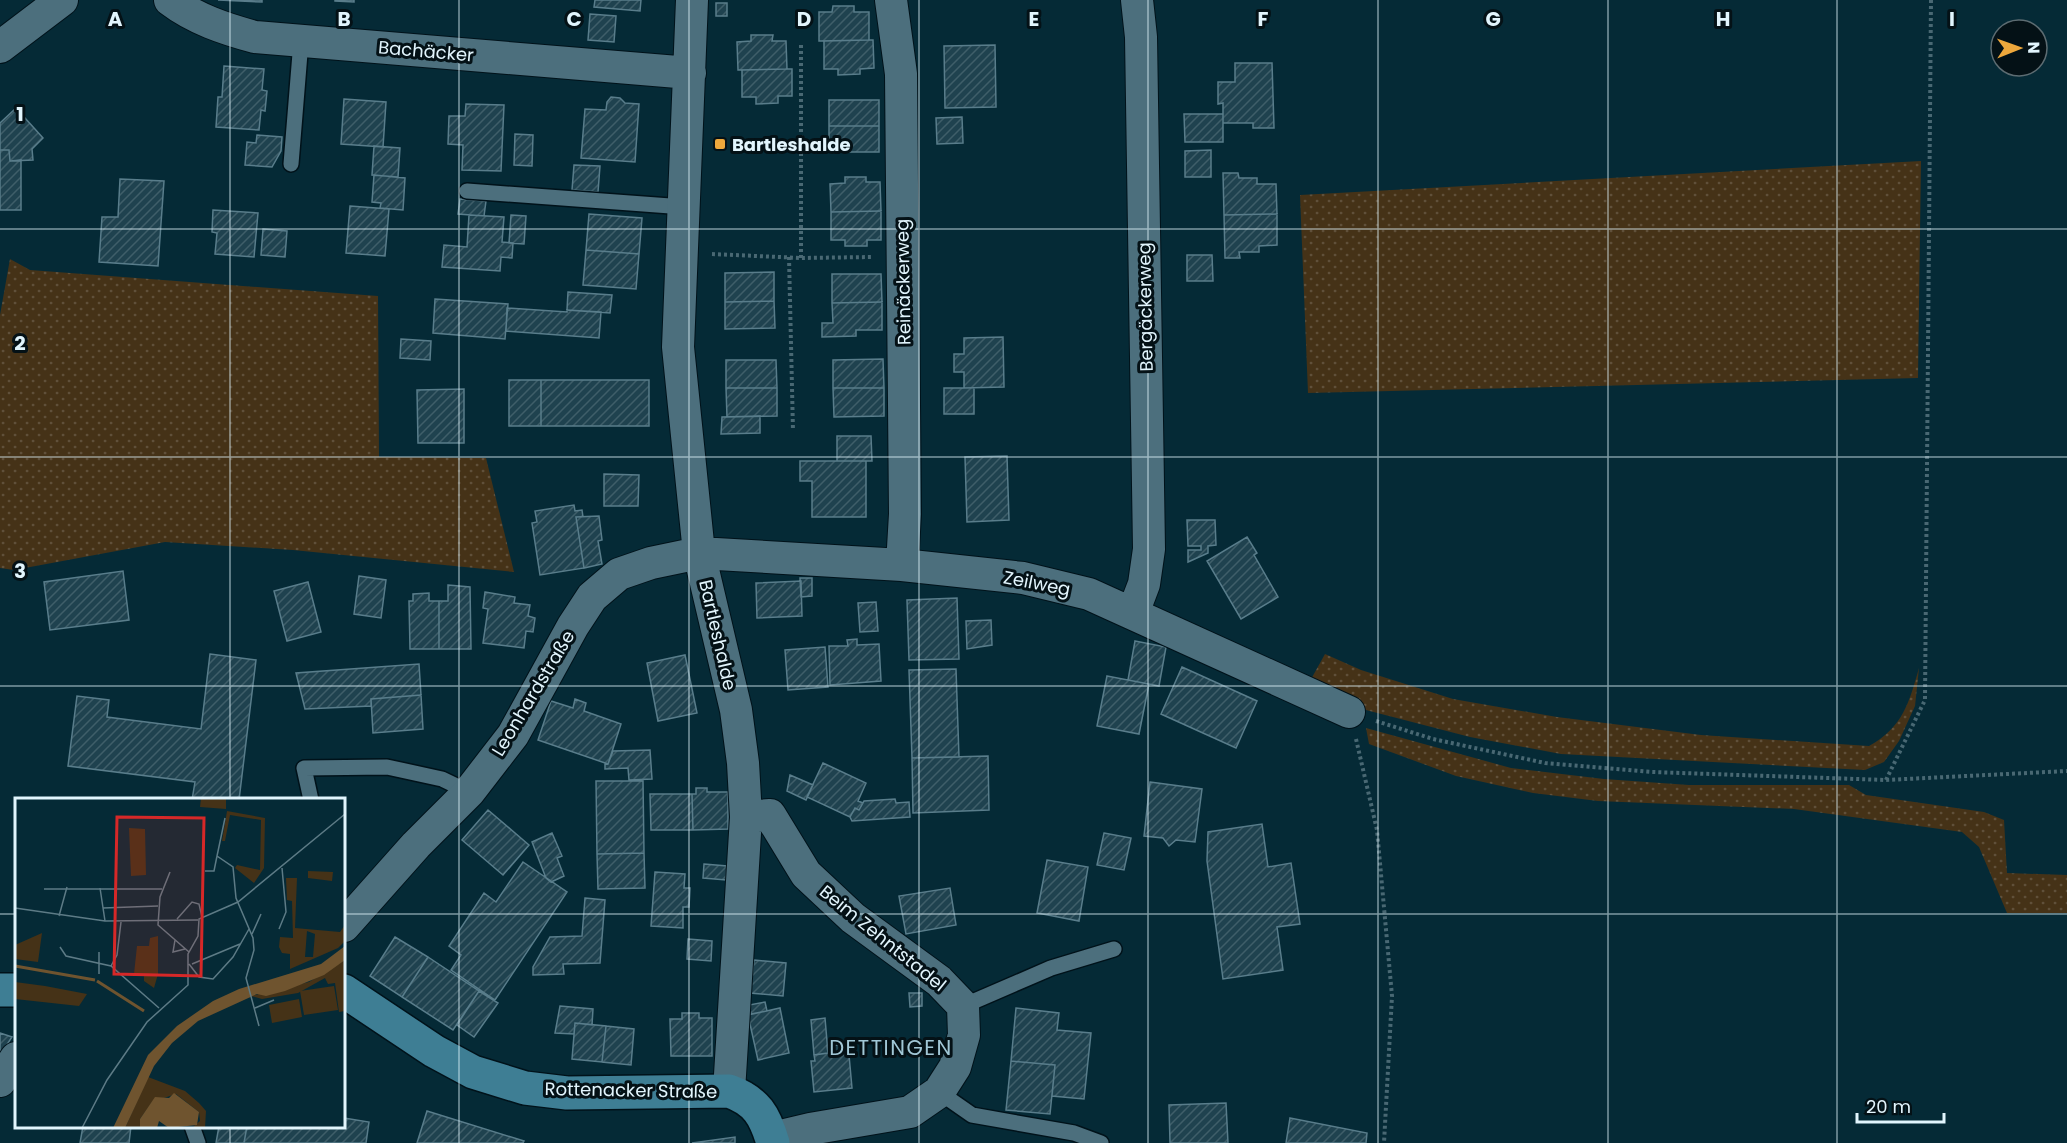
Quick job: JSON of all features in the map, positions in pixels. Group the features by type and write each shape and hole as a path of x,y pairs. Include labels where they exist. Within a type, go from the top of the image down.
{"main road":[{"name":"Rottenacker Straße","path":"345,992 434,1051 473,1072 525,1088 567,1093 729,1091 746,1097 759,1108 772,1141"}],"street":[{"path":"0,47 62,0"},
{"name":"Bachäcker","path":"170,0 180,8 220,27 255,37 690,73"},
{"name":"Bartleshalde","path":"692,0 678,347 699,553 736,710 743,764 746,817 729,1091"},
{"name":"Reinäckerweg","path":"891,0 901,74 905,514 902,565"},
{"name":"Bergäckerweg","path":"1133,613 1144,584 1149,549 1141,37 1137,0"},
{"name":"Zeilweg","path":"699,553 902,565 1023,578 1089,594 1350,712"},
{"name":"Leonhardstraße","path":"345,926 416,845 469,792 513,735 573,626 592,597 619,574 651,563 699,553"},
{"name":"Beim Zehntstadel","path":"746,817 770,815 806,874 853,918 939,981 963,1006 964,1035 955,1066 939,1092 910,1112 810,1129 772,1141"},
{"path":"0,1081 15,1059"}],"lane":[{"path":"291,164 301,41"},
{"path":"467,191 684,207"},
{"path":"311,798 304,768 387,767 442,779 469,792"},
{"path":"963,1006 1052,968 1114,949"},
{"path":"939,1092 972,1115 1074,1133 1101,1143"},
{"path":"193,1128 198,1143"}],"path":[{"path":"1886,780 1925,700 1931,0"},
{"path":"801,44 801,258"},
{"path":"682,253 801,258 903,257"},
{"path":"789,257 793,431"},
{"path":"1350,712 1433,740 1545,763 1652,772 1886,780 2067,771"},
{"path":"1350,712 1377,830 1392,996 1384,1143"}],"shaded area":[{"path":"1921,161 1918,378 1308,393 1300,195"},
{"path":"10,259 30,270 378,296 379,457 486,458 514,572 293,550 165,542 14,570 0,568 0,315"},
{"path":"1325,654 1361,670 1453,699 1557,717 1701,735 1869,746 1890,731 1903,713 1919,668 1915,706 1899,741 1884,762 1865,770 1561,754 1470,737 1362,709 1310,681"},
{"path":"1366,728 1511,768 1604,779 1689,785 1849,785 1866,795 1984,812 2004,820 2007,873 2067,875 2067,913 2007,913 1979,847 1962,832 1794,809 1598,801 1533,793 1456,776 1369,744"}],"building":[{"path":"218,0 262,0 262,2"},
{"path":"354,0 354,2 335,1"},
{"path":"595,0 641,0 640,11 594,7"},
{"path":"716,3 727,3 727,16 716,16"},
{"path":"833,6 854,6 854,12 869,12 869,40 819,41 819,12 832,12"},
{"path":"590,14 616,16 614,42 588,40"},
{"path":"751,35 773,35 772,41 786,41 787,69 738,70 737,42 751,41"},
{"path":"873,40 874,68 860,69 860,74 838,75 838,69 824,69 824,41"},
{"path":"995,45 996,107 945,108 944,46"},
{"path":"1235,63 1272,63 1274,128 1253,128 1253,123 1223,123 1223,103 1218,104 1218,82 1235,82"},
{"path":"224,66 264,69 262,90 267,91 265,111 261,110 259,130 216,127 218,97 222,97"},
{"path":"792,69 792,96 778,96 778,103 756,104 756,97 742,97 742,70"},
{"path":"611,97 620,98 625,103 639,104 635,162 581,158 585,109 606,110 607,102"},
{"path":"344,99 386,102 383,147 341,144"},
{"path":"829,100 879,100 879,126 829,126"},
{"path":"466,104 504,105 501,171 462,170 463,145 448,144 449,116 465,116"},
{"path":"16,108 43,138 32,149 33,160 10,161 9,150 0,150 0,123"},
{"path":"1184,114 1223,114 1223,142 1185,142"},
{"path":"962,117 963,143 937,144 936,118"},
{"path":"829,126 879,126 879,152 829,152"},
{"path":"515,134 533,135 532,166 514,165"},
{"path":"257,135 282,137 281,151 272,167 245,165 247,142 256,143"},
{"path":"374,146 400,148 398,177 372,175"},
{"path":"0,150 9,150 10,161 21,160 21,210 0,210"},
{"path":"1211,150 1211,177 1185,177 1185,151"},
{"path":"574,165 600,166 598,192 572,190"},
{"path":"1223,173 1238,173 1239,178 1257,178 1257,184 1276,184 1277,214 1224,215"},
{"path":"374,175 405,178 403,210 380,208 381,203 372,202"},
{"path":"845,177 866,177 866,182 880,182 881,211 831,212 830,184 845,183"},
{"path":"120,179 164,181 158,266 99,262 102,217 118,217"},
{"path":"460,199 486,201 484,216 458,214"},
{"path":"350,206 389,209 385,256 346,253"},
{"path":"213,210 258,213 254,257 215,254 217,233 212,232"},
{"path":"881,211 881,240 867,240 867,246 845,246 845,240 831,240 831,212"},
{"path":"589,214 642,218 639,254 586,250"},
{"path":"1277,214 1277,245 1259,246 1259,252 1239,252 1240,258 1225,258 1224,215"},
{"path":"469,215 504,217 502,242 513,243 512,258 501,257 500,271 442,267 444,245 467,247"},
{"path":"511,215 526,216 524,244 509,243"},
{"path":"263,229 287,231 285,257 261,255"},
{"path":"586,250 639,254 636,289 583,285"},
{"path":"1187,255 1212,255 1213,281 1187,281"},
{"path":"774,272 774,301 725,302 725,273"},
{"path":"832,274 881,274 882,302 832,303"},
{"path":"568,292 612,295 610,313 567,310"},
{"path":"435,299 508,304 505,339 433,333"},
{"path":"774,301 775,328 725,329 725,302"},
{"path":"882,302 882,330 856,330 856,336 822,337 822,323 833,323 832,303"},
{"path":"507,308 601,312 599,338 506,331"},
{"path":"1003,337 1004,387 964,388 964,372 954,372 954,354 964,354 964,338"},
{"path":"401,339 431,341 430,360 400,358"},
{"path":"883,359 884,388 833,388 833,360"},
{"path":"726,360 776,360 777,388 726,388"},
{"path":"509,380 541,380 541,426 509,426"},
{"path":"541,380 649,380 649,426 541,426"},
{"path":"726,388 777,388 777,416 727,417"},
{"path":"833,388 884,388 884,416 834,417"},
{"path":"944,388 974,388 974,414 944,414"},
{"path":"464,389 464,443 418,443 417,390"},
{"path":"760,416 760,433 721,434 722,417"},
{"path":"837,436 871,436 872,461 837,461"},
{"path":"1007,456 1009,520 967,522 965,457"},
{"path":"800,461 866,461 866,517 812,517 812,481 800,481"},
{"path":"604,474 639,475 638,506 604,506"},
{"path":"574,505 575,511 582,510 583,517 576,517 584,568 540,575 532,523 537,522 535,511"},
{"path":"599,516 602,540 598,541 602,564 584,568 576,517"},
{"path":"1187,520 1215,520 1216,545 1208,546 1208,553 1188,562 1188,550 1201,550 1201,546 1188,546"},
{"path":"1247,537 1257,553 1254,555 1278,597 1241,619 1207,561"},
{"path":"123,571 129,620 50,630 44,582"},
{"path":"359,576 386,580 381,618 354,614"},
{"path":"800,578 812,578 812,596 801,597"},
{"path":"801,581 802,616 757,618 756,583"},
{"path":"308,582 321,632 287,641 274,591"},
{"path":"448,585 470,587 471,649 439,649 439,601 448,601"},
{"path":"485,592 515,597 514,603 530,605 528,616 535,618 533,632 526,631 524,648 483,643 488,609 483,608"},
{"path":"429,593 429,601 439,601 439,649 410,649 409,601 413,601 413,594"},
{"path":"957,598 959,659 909,660 907,600"},
{"path":"876,602 878,631 860,632 858,603"},
{"path":"991,620 992,645 967,649 966,621"},
{"path":"857,639 857,645 879,644 881,681 830,685 829,646 848,646 847,640"},
{"path":"1135,641 1166,647 1159,686 1128,680"},
{"path":"825,647 828,687 788,690 785,650"},
{"path":"210,654 256,660 239,798 192,798 195,782 68,766 77,696 109,700 107,717 201,729"},
{"path":"685,655 697,713 658,721 647,663"},
{"path":"419,664 421,695 371,699 371,706 305,709 296,673"},
{"path":"1182,667 1257,701 1236,748 1161,714"},
{"path":"956,669 959,757 912,758 909,670"},
{"path":"1107,676 1149,684 1139,734 1097,726"},
{"path":"421,695 423,729 373,733 371,699"},
{"path":"575,699 586,703 584,711 621,724 608,764 538,740 551,701 573,708"},
{"path":"650,750 652,779 629,780 628,768 605,769 605,763 608,764 613,751"},
{"path":"988,756 989,810 913,813 912,758"},
{"path":"823,763 866,783 858,801 863,803 859,810 855,808 850,817 807,797"},
{"path":"790,775 813,785 806,800 787,791"},
{"path":"596,781 643,781 644,853 597,854"},
{"path":"1150,782 1202,789 1195,842 1176,840 1169,846 1163,838 1144,836"},
{"path":"696,788 707,788 707,792 728,792 728,829 693,830 692,794 696,794"},
{"path":"650,794 692,794 693,830 651,830"},
{"path":"895,799 896,803 909,802 910,817 852,821 850,817 855,808 859,810 864,801"},
{"path":"488,810 529,845 503,875 462,840"},
{"path":"1262,824 1268,867 1291,863 1300,924 1277,927 1283,970 1223,979 1207,861 1208,832"},
{"path":"552,833 562,856 557,858 564,876 551,882 546,878 532,842"},
{"path":"1104,833 1131,838 1124,870 1097,865"},
{"path":"644,853 645,888 598,889 597,854"},
{"path":"1047,860 1088,867 1079,921 1037,913"},
{"path":"523,862 567,892 495,1000 451,970 461,955 449,946 484,893 496,902"},
{"path":"704,864 727,866 726,880 703,878"},
{"path":"655,872 685,874 684,888 690,888 689,907 683,907 683,928 651,926"},
{"path":"950,888 956,925 906,934 899,896"},
{"path":"585,898 605,900 600,963 563,964 564,974 533,975 533,967 550,937 582,936"},
{"path":"395,937 428,957 402,997 370,976"},
{"path":"688,939 712,941 711,961 687,959"},
{"path":"428,957 479,991 453,1030 402,997"},
{"path":"754,960 786,963 783,996 750,993"},
{"path":"479,991 498,1003 474,1037 457,1025"},
{"path":"909,993 922,993 922,1006 910,1007"},
{"path":"765,1002 767,1011 751,1014 749,1005"},
{"path":"560,1006 593,1009 592,1025 575,1023 574,1034 555,1033"},
{"path":"780,1008 789,1053 758,1060 748,1015"},
{"path":"1016,1008 1059,1013 1057,1030 1091,1033 1084,1099 1052,1096 1055,1065 1011,1061"},
{"path":"682,1013 699,1013 699,1018 712,1018 712,1056 671,1056 670,1019 682,1019"},
{"path":"825,1018 828,1053 814,1055 811,1020"},
{"path":"575,1023 606,1026 602,1062 572,1059"},
{"path":"606,1026 634,1029 631,1065 602,1062"},
{"path":"0,1033 12,1037 2,1052 0,1051"},
{"path":"848,1044 852,1088 814,1092 811,1061 815,1061 814,1055 828,1053 827,1046"},
{"path":"1011,1061 1055,1065 1050,1114 1006,1110"},
{"path":"1226,1103 1228,1143 1170,1143 1169,1105"},
{"path":"427,1111 524,1141 523,1143 417,1143"},
{"path":"345,1118 369,1122 366,1143 244,1143 247,1128 345,1128"},
{"path":"1290,1118 1367,1133 1366,1143 1286,1143"},
{"path":"83,1128 131,1128 129,1143 80,1143"},
{"path":"219,1128 247,1128 244,1143 216,1143"},
{"path":"735,1137 735,1143 692,1143"}],"place":[{"name":"Bartleshalde","path":"720,144"}],"district":[{"name":"DETTINGEN","path":"891,1047"}]}
